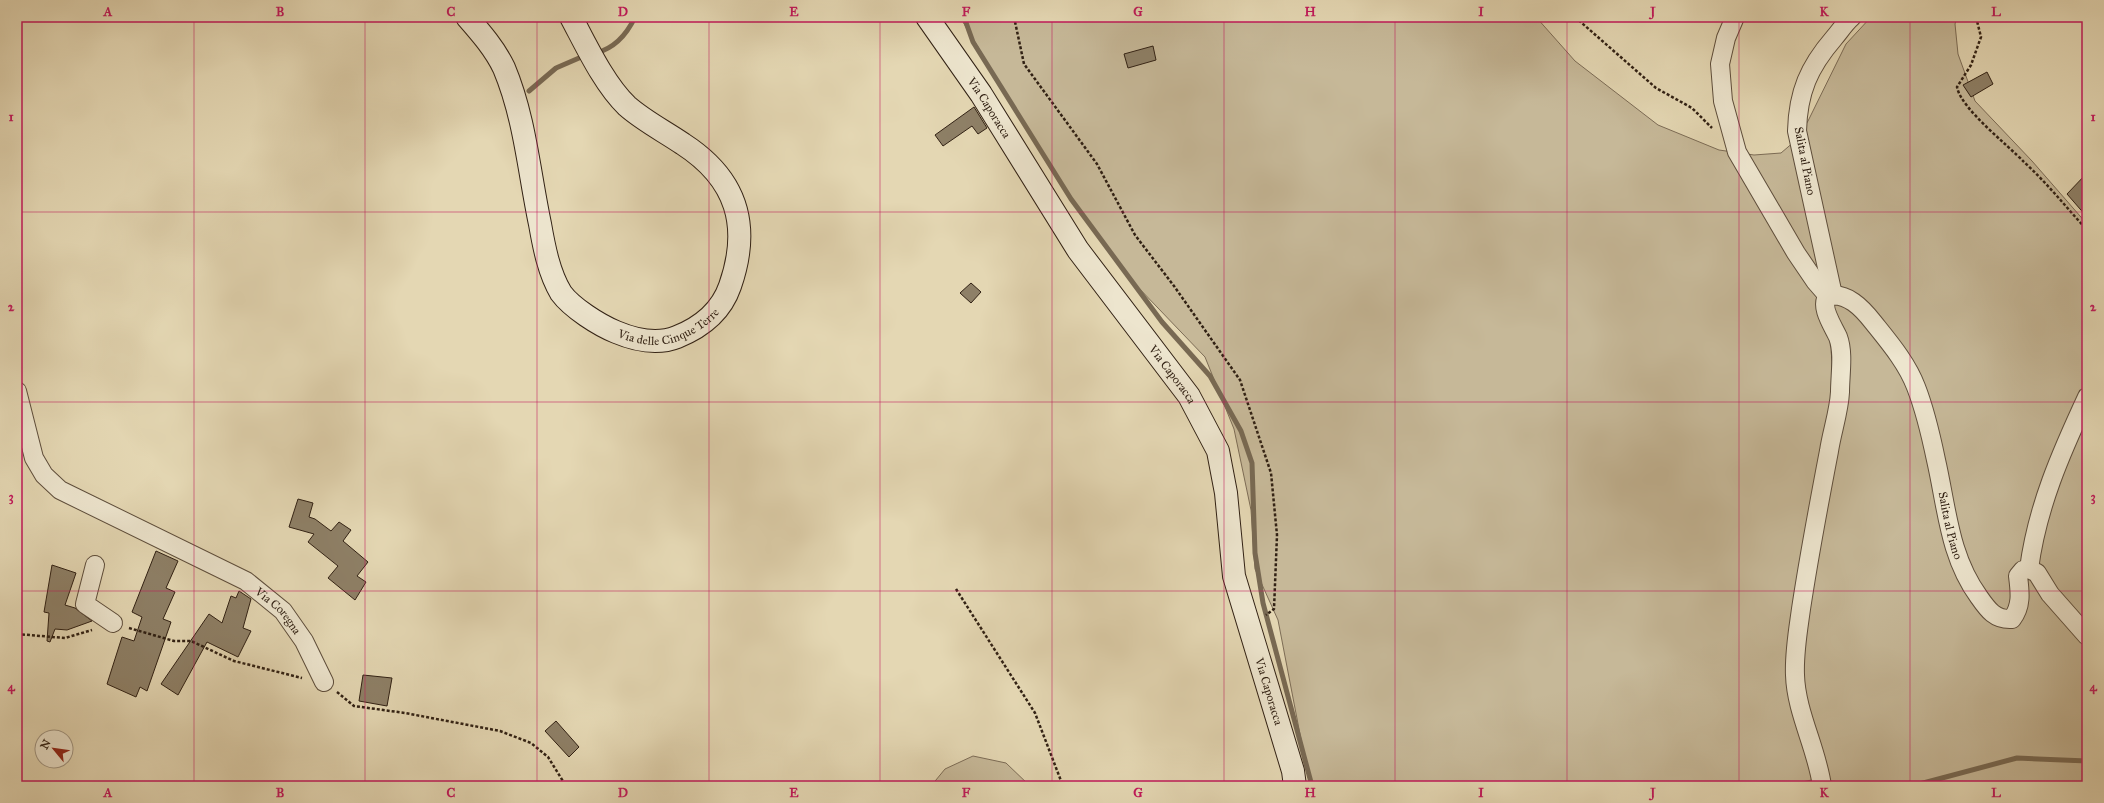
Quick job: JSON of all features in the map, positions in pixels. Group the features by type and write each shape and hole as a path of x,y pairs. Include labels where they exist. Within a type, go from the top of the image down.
{"street":[{"name":"Via delle Cinque Terre","path":"467,17 490,44 503,68 524,133 544,244 550,267 562,293 580,311 597,322 628,337 659,341 674,338 704,324 717,309 728,292 734,275 739,240 736,205 719,176 705,162 684,145 640,117 611,87 571,17"},
{"name":"Via Caporacca","path":"927,17 981,94 1078,250 1190,396 1218,451 1226,493 1234,576 1251,628 1293,771 1295,786"},
{"path":"1735,17 1726,38 1720,64 1723,101 1737,152 1796,253 1815,281 1831,295"},
{"name":"Salita al Piano","path":"1831,295 1797,131 1797,109 1806,77 1816,60 1852,17"},
{"name":"Salita al Piano","path":"1831,295 1850,299 1863,309 1901,358 1916,387 1936,459 1952,543 1959,564 1970,586 1988,610 2004,619 2012,619 2017,613 2020,603 2018,576 2023,570 2029,569"},
{"name":"Salita al Piano","path":"1822,786 1820,767 1807,730 1795,675 1795,654 1805,585 1831,437 1839,405 1841,368 1839,340 1825,309 1825,302 1831,295"},
{"name":"Via Coregna","path":"17,391 34,458 44,475 60,490 246,581 282,611 304,641 324,682"},
{"path":"2087,397 2043,500 2032,543 2029,569 2037,573 2043,580 2050,594 2087,636"},
{"path":"94,565 85,604 113,623"}],"path":[{"path":"1014,17 1024,64 1097,164 1135,235 1174,286 1240,380 1271,473 1277,535 1274,609 1251,628"},
{"path":"1575,17 1656,88 1692,108 1714,130"},
{"path":"1976,17 1981,37 1971,65 1956,87 1957,91 1981,120 2025,162 2087,230"},
{"path":"956,588 1035,713 1063,786"},
{"path":"17,634 65,638 113,623 174,641 191,641 234,661 287,676 324,682 354,706 405,713 500,731 531,743 548,758 566,786"}],"shaded area":[{"path":"960,17 1536,17 1575,61 1658,125 1719,150 1754,155 1781,153 1795,141 1808,121 1846,44 1871,17 1957,17 1955,24 1958,54 1975,101 2032,161 2087,224 2087,786 1310,786 1278,620 1255,569 1251,510 1234,429 1205,357 1134,283 1059,182"},
{"path":"973,756 1006,763 1030,786 931,786 945,769"}],"building":[{"path":"1153,46 1156,60 1128,68 1124,54"},
{"path":"1987,72 1993,84 1971,97 1963,85"},
{"path":"974,107 987,128 978,134 972,126 943,146 935,135"},
{"path":"2087,173 2087,217 2067,194"},
{"path":"971,283 981,292 971,303 960,293"},
{"path":"298,499 313,503 309,517 315,519 331,531 339,522 351,530 343,541 368,562 357,576 366,582 355,600 328,578 338,566 308,542 314,534 289,527"},
{"path":"156,551 178,561 166,588 175,592 163,619 171,622 147,691 140,687 136,697 107,684 122,637 134,641 142,617 132,612"},
{"path":"52,565 76,573 65,605 75,608 92,621 67,630 55,629 50,642 47,641 49,613 44,612"},
{"path":"239,591 251,599 243,628 251,631 238,657 207,642 178,695 161,684 209,614 222,623 231,596 236,598"},
{"path":"363,675 392,678 387,706 359,701"},
{"path":"556,721 579,747 569,757 545,731"}],"waterway":[{"path":"596,53 609,48 620,40 635,17"},
{"path":"964,17 973,42 1071,199 1162,322 1210,376 1241,431 1252,463 1255,553 1263,603 1312,786"},
{"path":"529,91 556,68 586,55"},
{"path":"1912,786 2017,758 2087,761"},
{"path":"1794,786 1812,782 1876,786"}]}
